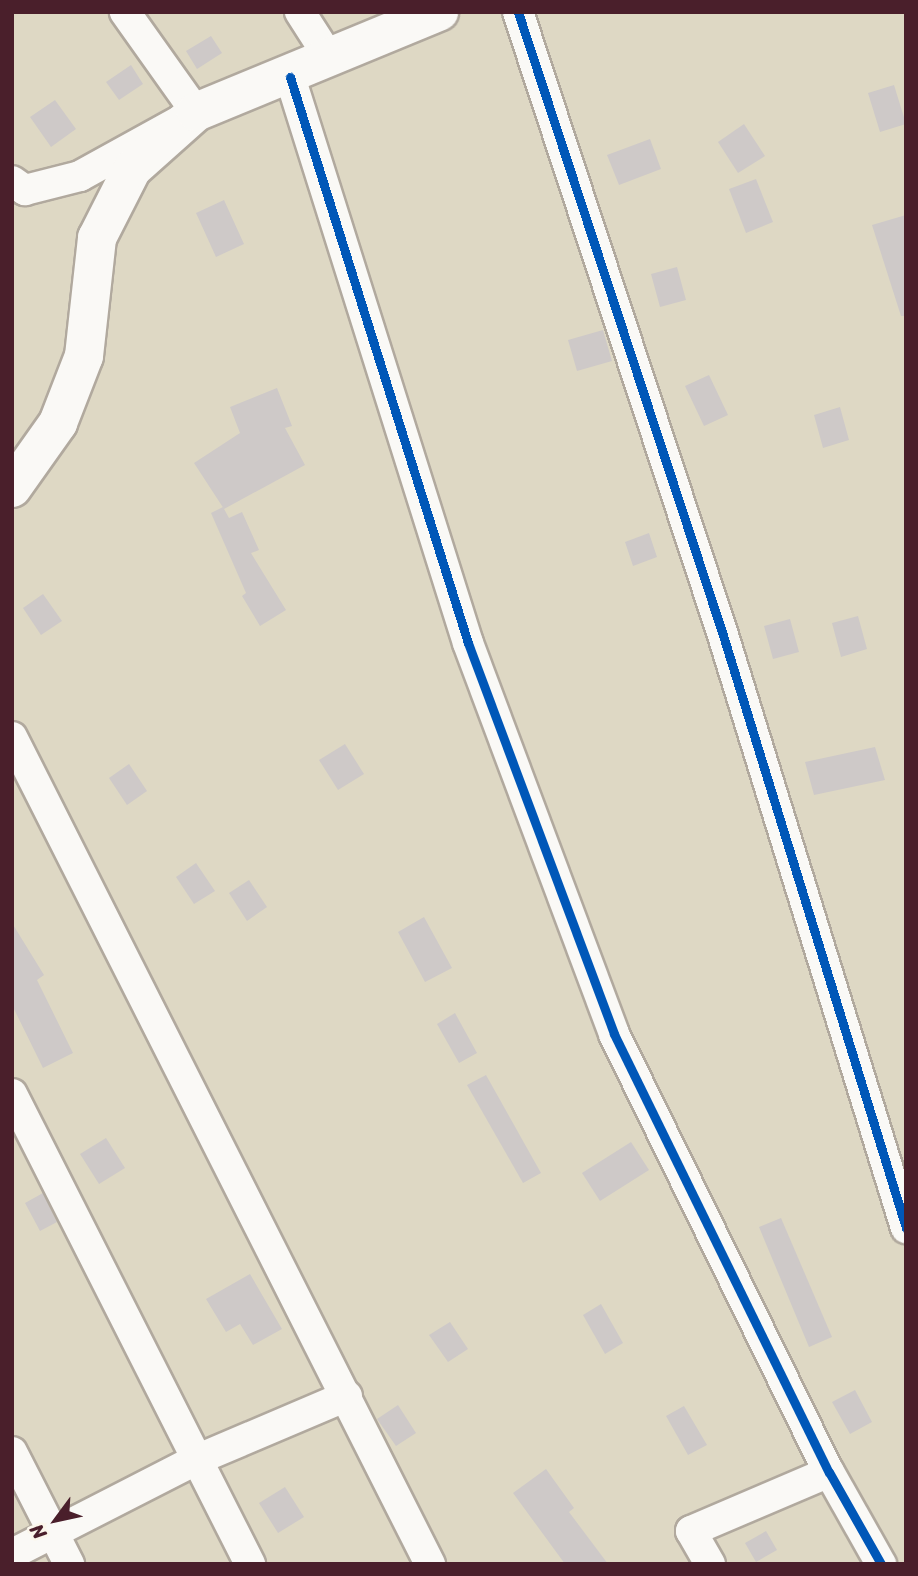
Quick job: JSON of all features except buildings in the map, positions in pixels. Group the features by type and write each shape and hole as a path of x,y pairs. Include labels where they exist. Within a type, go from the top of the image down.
{"street":[{"path":"125,12 196,112"},
{"path":"300,12 330,60"},
{"path":"12,181 25,190 80,176 196,112 290,77 439,12"},
{"path":"518,12 722,632 906,1228"},
{"path":"290,77 468,643 614,1034 829,1472 881,1564"},
{"path":"12,488 58,423 84,356 97,238 132,169 196,112"},
{"path":"12,737 430,1564"},
{"path":"12,1094 250,1564"},
{"path":"12,1554 196,1460 346,1396"},
{"path":"12,1452 69,1564"},
{"path":"710,1564 691,1531 829,1472"}],"cycle path":[{"path":"518,12 722,632 906,1228"},
{"path":"290,77 468,643 614,1034 829,1472 881,1564"}]}
